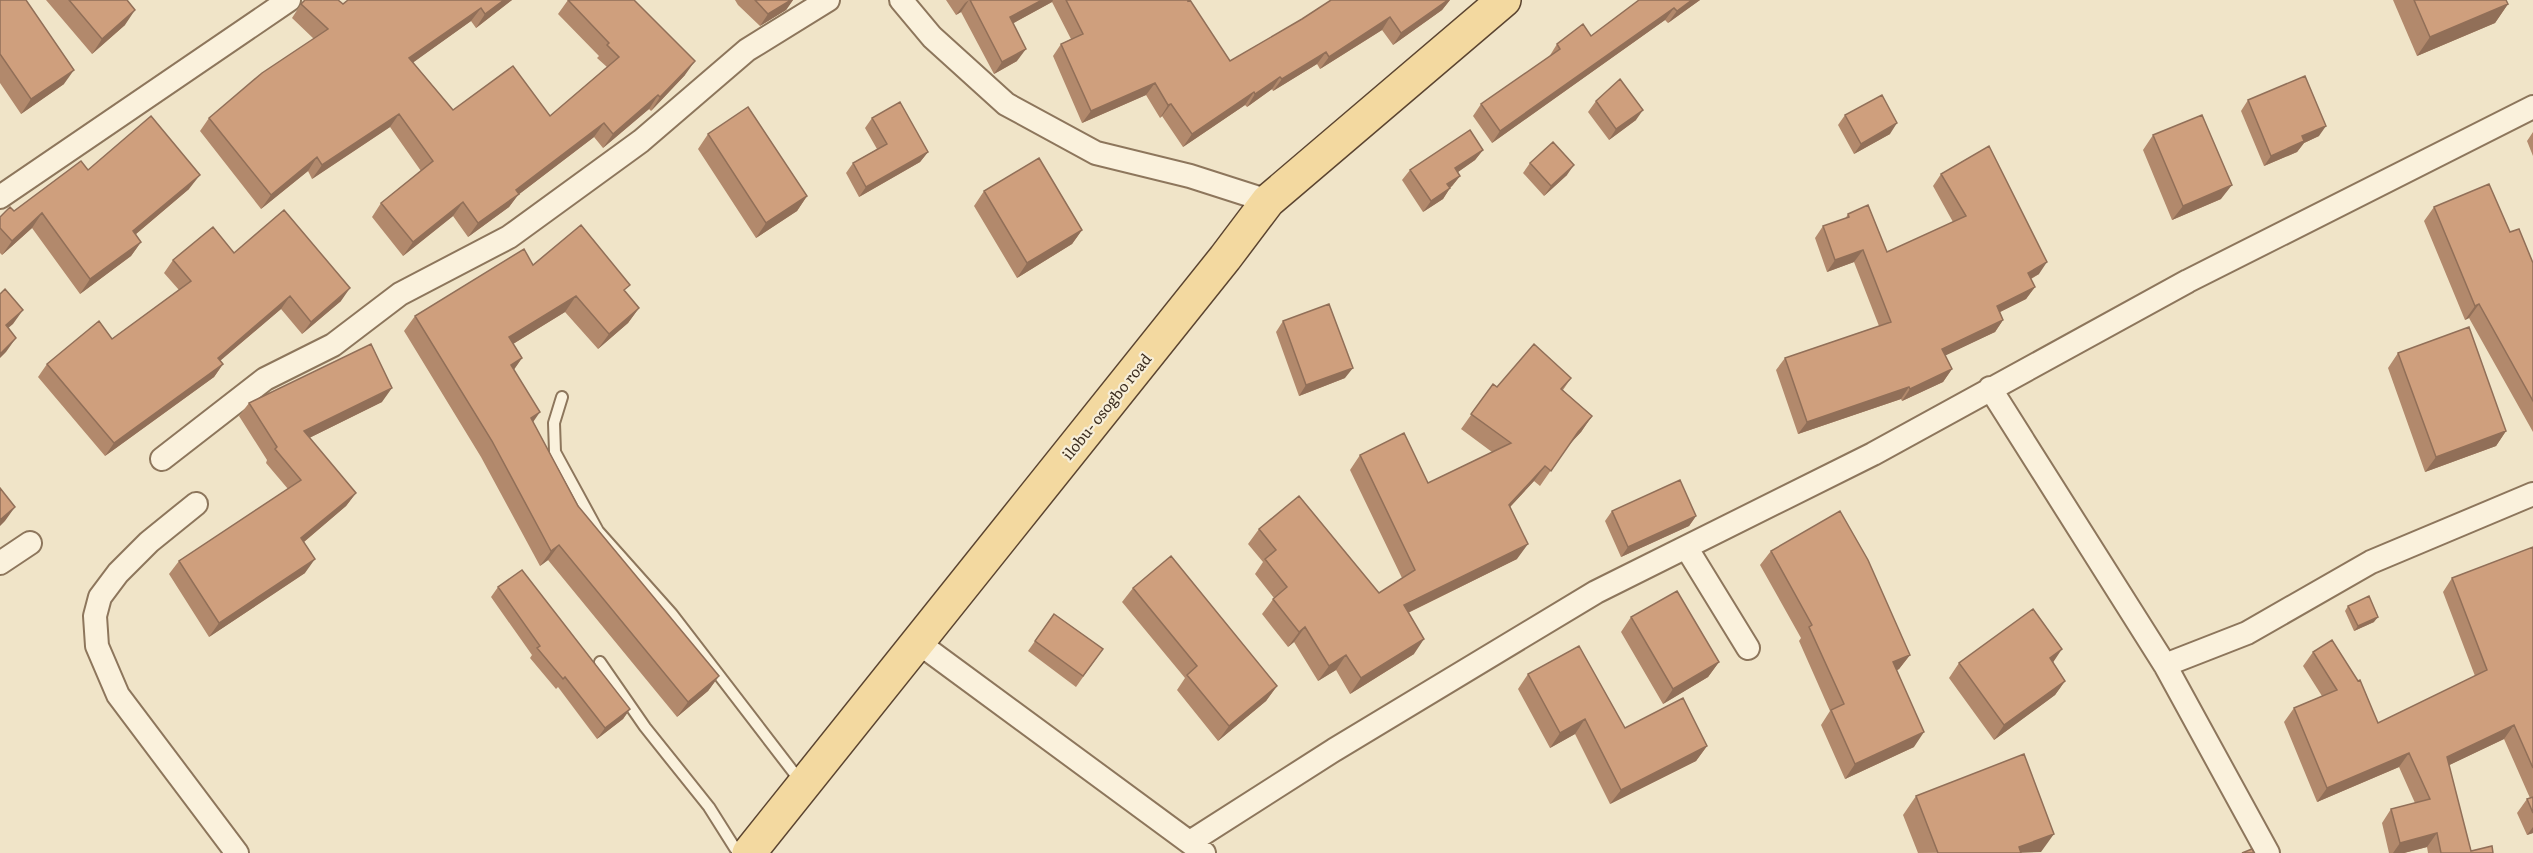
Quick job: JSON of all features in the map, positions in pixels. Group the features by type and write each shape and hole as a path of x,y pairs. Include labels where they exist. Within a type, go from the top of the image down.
{"main road":[{"name":"ilobu- osogbo road","path":"749,853 916,641 1225,258 1268,201 1504,0"}],"street":[{"path":"3,189 289,0"},
{"path":"162,459 265,379 333,345 400,294 509,237 641,141 747,50 828,0"},
{"path":"901,0 932,38 1006,104 1095,153 1190,176 1268,201"},
{"path":"916,641 1197,848 1334,750 1596,592 1873,454 2188,281 2533,107"},
{"path":"1990,388 2165,665 2268,853"},
{"path":"2165,665 2247,633 2371,562 2533,494"},
{"path":"196,504 149,542 118,573 100,597 95,616 97,646 118,695 237,853"},
{"path":"0,563 30,543"},
{"path":"1686,547 1748,648"}],"lane":[{"path":"562,397 554,423 555,452 597,531 672,614 803,784"},
{"path":"600,662 645,728 709,807 738,853"}],"building":[{"path":"0,0 26,0 74,70 31,99 0,54"},
{"path":"69,0 127,0 135,10 102,39"},
{"path":"305,0 338,0 343,4 348,0 504,0 485,14 481,8 409,58 453,110 513,66 550,116 619,57 607,45 609,43 568,0 634,0 695,61 660,97 658,95 613,134 604,123 516,190 519,194 478,223 463,202 413,242 381,203 433,161 399,114 322,165 317,157 271,195 209,118 262,73 328,29 301,4"},
{"path":"755,0 791,0 768,14"},
{"path":"970,0 1042,0 1010,17 1026,49 1002,62"},
{"path":"1066,0 1190,0 1230,61 1331,0 1448,0 1401,33 1390,17 1329,57 1326,52 1282,79 1280,77 1255,94 1254,92 1192,134 1171,104 1168,105 1155,83 1091,111 1061,44 1083,34"},
{"path":"1639,0 1692,0 1677,11 1674,8 1500,131 1481,104 1560,49 1557,44 1583,24 1591,36"},
{"path":"2414,0 2506,0 2508,4 2430,37"},
{"path":"2305,76 2326,126 2302,136 2304,141 2271,156 2248,100"},
{"path":"1620,79 1643,110 1616,129 1596,101"},
{"path":"1882,95 1897,123 1861,144 1845,115"},
{"path":"900,102 928,152 866,187 853,163 887,144 872,118"},
{"path":"748,107 807,196 766,223 708,134"},
{"path":"2202,115 2232,185 2183,206 2153,135"},
{"path":"151,116 200,175 133,231 141,242 90,279 42,213 12,241 0,228 0,217 10,207 14,211 81,161 88,170"},
{"path":"1470,130 1483,150 1455,168 1460,176 1447,184 1450,188 1431,201 1410,170"},
{"path":"1553,142 1574,165 1551,186 1530,163"},
{"path":"1989,146 2047,262 2028,273 2035,287 1997,306 2003,320 1942,349 1952,369 1910,389 1909,387 1807,422 1785,358 1891,322 1863,250 1835,260 1823,226 1849,217 1848,214 1868,205 1887,252 1966,216 1941,174"},
{"path":"1039,158 1082,230 1027,263 984,191"},
{"path":"2489,184 2510,232 2519,229 2533,263 2533,401 2479,304 2475,306 2434,207"},
{"path":"284,210 350,288 311,322 290,296 218,358 223,364 114,443 47,364 99,321 112,339 191,281 173,260 213,227 234,253"},
{"path":"581,225 630,285 624,290 639,308 609,334 576,296 509,337 522,358 511,365 540,412 531,418 578,506 719,676 688,702 559,545 551,551 492,441 415,316 524,249 533,265"},
{"path":"5,289 23,310 6,325 16,338 0,354 0,294"},
{"path":"1329,304 1353,368 1306,385 1283,321"},
{"path":"2469,327 2506,431 2436,457 2398,353"},
{"path":"371,344 392,388 304,431 356,493 301,538 315,559 219,623 179,561 301,480 275,449 277,447 249,403"},
{"path":"1534,344 1571,378 1561,389 1592,416 1551,471 1545,466 1509,505 1528,544 1404,605 1424,639 1361,678 1346,655 1329,666 1305,627 1299,632 1273,599 1287,587 1265,559 1276,550 1259,529 1299,496 1379,593 1415,570 1360,455 1404,433 1428,483 1511,443 1471,414 1493,384 1497,387"},
{"path":"1680,480 1696,516 1628,547 1612,511"},
{"path":"0,488 15,507 0,520"},
{"path":"1840,511 1868,560 1910,655 1893,662 1924,732 1855,764 1831,710 1844,704 1809,627 1812,625 1771,551"},
{"path":"2533,547 2533,768 2514,725 2447,757 2471,851 2492,846 2493,853 2441,853 2437,833 2400,843 2391,809 2430,799 2409,753 2327,788 2294,708 2337,690 2313,652 2332,640 2358,681 2360,680 2378,723 2487,670 2452,578"},
{"path":"1171,556 1277,686 1229,726 1187,675 1197,666 1133,588"},
{"path":"522,570 630,709 605,728 565,677 563,679 537,648 540,646 498,587"},
{"path":"1677,591 1719,662 1673,689 1631,617"},
{"path":"2369,596 2378,617 2358,626 2348,606"},
{"path":"2033,609 2062,649 2050,658 2065,681 2004,725 1959,663"},
{"path":"1054,614 1103,649 1083,676 1035,641"},
{"path":"1579,646 1625,728 1683,698 1707,746 1621,790 1585,719 1560,733 1528,674"},
{"path":"2024,754 2054,834 2019,847 2021,853 1938,853 1916,796"},
{"path":"2533,797 2533,813 2527,799"},
{"path":"2252,849 2254,853 2242,853"}]}
